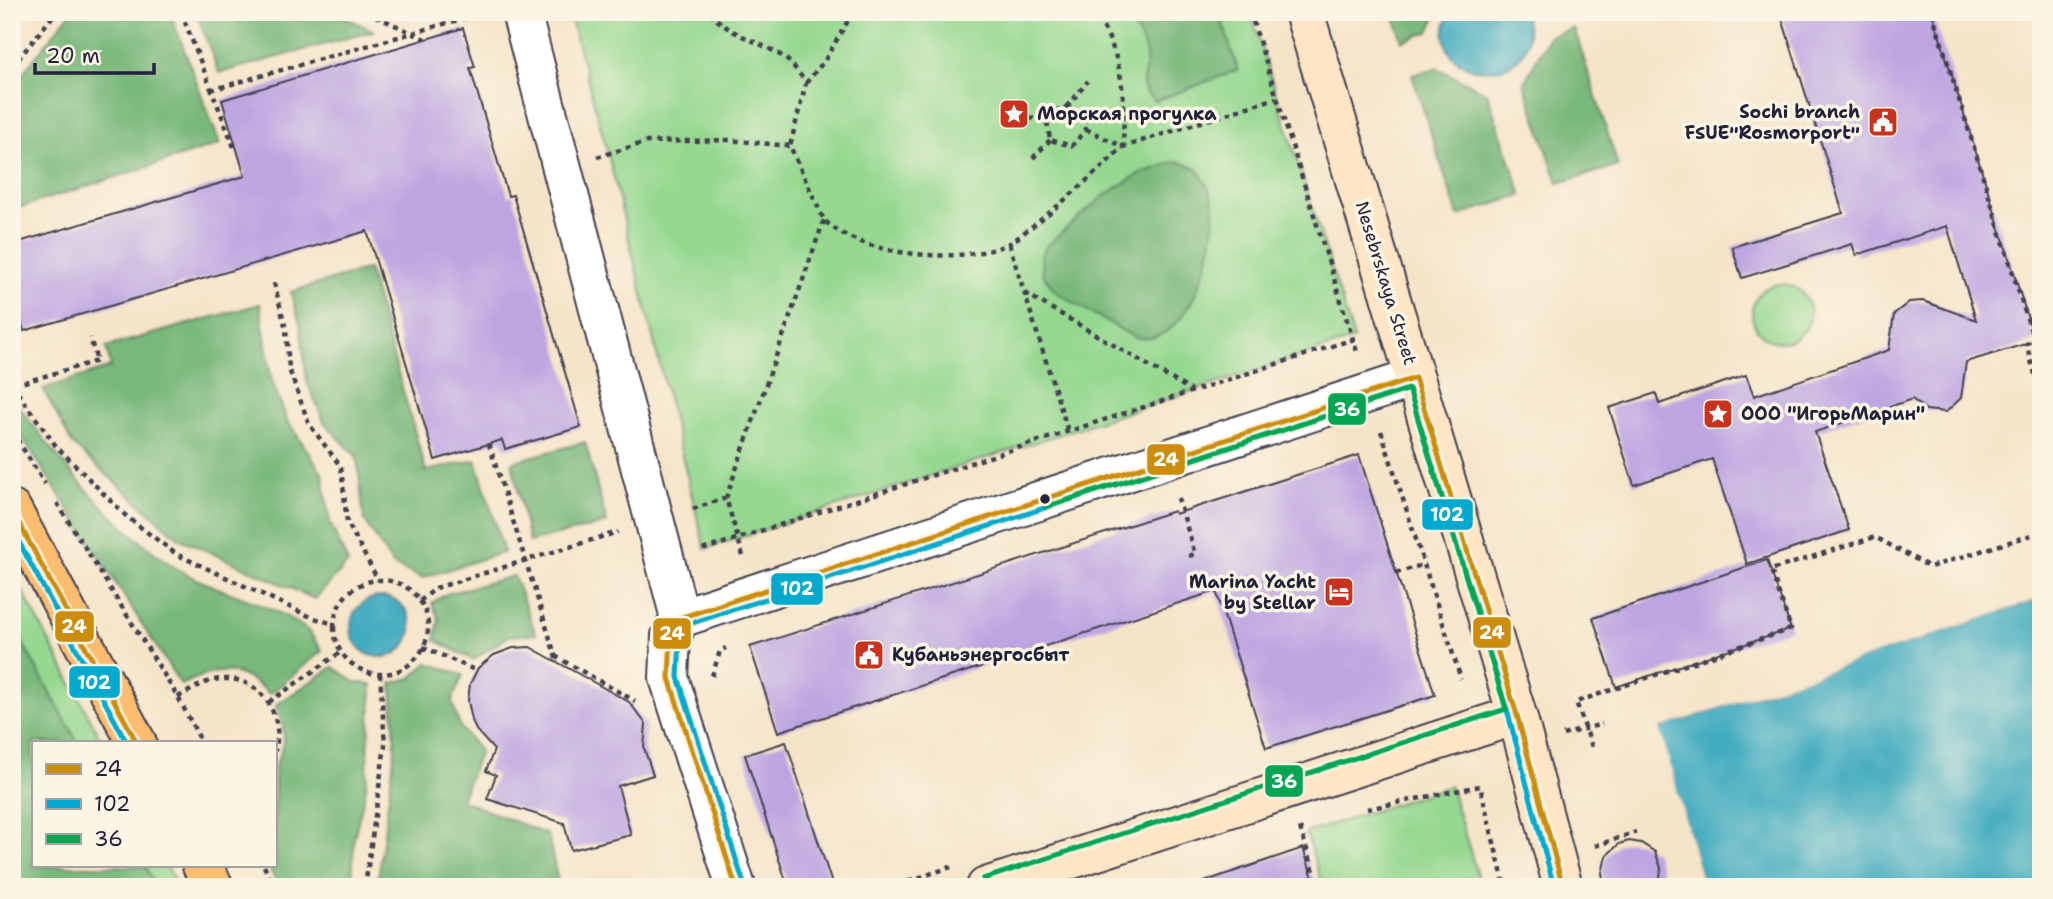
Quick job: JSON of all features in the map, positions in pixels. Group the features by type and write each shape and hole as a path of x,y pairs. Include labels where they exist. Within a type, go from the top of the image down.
{"main road":[{"name":"Nesebrskaya Street","path":"1304,12 1517,715 1563,887"},
{"path":"12,510 136,741"},
{"path":"986,887 1517,715"},
{"path":"203,867 214,887"}],"street":[{"path":"521,12 680,618 671,636 669,678 736,887"},
{"path":"680,618 1415,378"}],"path":[{"path":"12,66 55,12"},
{"path":"181,12 234,147"},
{"path":"368,12 425,39"},
{"path":"211,90 485,12"},
{"path":"710,12 716,21 776,52 792,64 806,83"},
{"path":"853,12 825,60 806,83 790,146 824,220 833,229 871,246 915,254 958,254 1009,244 1058,207 1123,146 1276,98"},
{"path":"1096,12 1113,42 1122,76 1123,146"},
{"path":"1932,12 2034,341 2026,344 2041,394"},
{"path":"2033,12 2041,38"},
{"path":"1050,140 1046,121 1053,111 1067,107 1088,81"},
{"path":"1067,107 1083,115 1086,129"},
{"path":"1029,118 1046,121"},
{"path":"1086,129 1123,146"},
{"path":"1050,140 1072,146 1086,129"},
{"path":"561,166 647,142 728,140 790,146"},
{"path":"1033,158 1050,140"},
{"path":"420,601 436,588 726,498 824,220"},
{"path":"1009,244 1068,431"},
{"path":"274,283 286,329 289,369 309,424 341,467 347,522 377,580"},
{"path":"1024,292 1193,392"},
{"path":"90,338 97,361 13,385 64,454 127,517 176,554 311,617 334,624"},
{"path":"705,550 1354,339"},
{"path":"12,431 48,489"},
{"path":"1369,438 1382,433"},
{"path":"489,444 556,659 646,706"},
{"path":"1164,502 1190,494"},
{"path":"1178,498 1195,554 1189,556"},
{"path":"55,501 178,697 201,741"},
{"path":"1591,747 1576,702 1790,629 1771,570 1875,537 1930,567 2041,531"},
{"path":"377,580 401,584 420,601 427,624 423,647 407,666 380,674 359,668 341,652 336,641 334,624 338,606 345,596 365,582 377,580"},
{"path":"712,682 720,651 732,644"},
{"path":"423,647 477,671"},
{"path":"269,702 341,652"},
{"path":"365,887 385,746 380,674"},
{"path":"178,697 209,681 225,678 245,682 269,702 278,724 276,742"},
{"path":"1562,736 1602,724"},
{"path":"1480,786 1504,887"},
{"path":"1298,822 1319,887"},
{"path":"1595,846 1636,832"},
{"path":"264,867 274,887"}],"green space":[{"path":"71,12 170,12 220,144 12,210 12,87"},
{"path":"196,12 334,12 374,31 219,73"},
{"path":"569,12 1250,12 1354,339 705,549 608,154"},
{"path":"1123,12 1219,12 1238,70 1155,101 1144,89 1146,56 1143,45"},
{"path":"1393,12 1438,12 1429,32 1402,41"},
{"path":"1574,28 1618,166 1558,183 1524,83 1549,36"},
{"path":"1437,68 1487,93 1522,195 1458,216 1412,75"},
{"path":"1177,161 1198,169 1210,193 1214,209 1210,248 1195,294 1184,313 1170,329 1153,337 1134,337 1057,293 1043,275 1041,257 1047,245 1105,195 1139,174"},
{"path":"368,269 426,471 476,460 504,552 422,578 393,565 364,520 357,457 324,422 307,382 300,324 291,292"},
{"path":"1775,284 1787,284 1802,292 1810,307 1810,319 1802,334 1787,342 1775,342 1760,334 1752,319 1752,307 1760,292"},
{"path":"260,304 271,378 287,420 323,474 330,523 348,563 315,599 180,539 73,445 43,389 111,367 106,347"},
{"path":"12,397 85,487 147,547 185,573 291,619 308,631 322,651 270,694 237,673 207,674 181,685 12,421"},
{"path":"585,442 607,523 529,542 512,462"},
{"path":"12,571 102,741 32,741 32,867 168,867 178,887 12,887"},
{"path":"514,576 536,634 509,636 473,660 435,640 439,619 432,603 446,594"},
{"path":"12,624 77,741 32,741 32,867 146,867 156,887 12,887"},
{"path":"428,663 463,675 452,701 460,727 480,751 461,800 548,835 559,887 377,887 395,749 392,683 411,678"},
{"path":"333,667 355,682 372,685 366,788 354,838 352,887 279,887 269,867 276,867 276,764 284,736 276,705"},
{"path":"1450,786 1481,887 1323,887 1306,833"}],"water":[{"path":"1450,12 1523,12 1528,38 1521,56 1505,67 1486,70 1467,66 1452,55 1445,37"},
{"path":"375,597 387,597 406,610 411,627 409,639 398,652 387,657 375,657 356,644 351,633 351,621 364,602"},
{"path":"2041,598 2041,887 1704,887 1659,728"}],"pier":[{"path":"2041,595 2041,598 1660,728 1704,887 1700,887 1657,726"}],"building":[{"path":"1780,12 1932,12 2035,341 1966,362 1961,398 1946,412 1926,410 1912,399 1815,432 1849,530 1747,564 1712,459 1634,485 1609,408 1656,393 1659,404 1746,375 1754,396 1889,350 1894,314 1909,302 1923,301 1976,320 1947,226 1856,255 1852,244 1742,278 1732,247 1843,213"},
{"path":"463,28 475,67 470,68 508,196 513,195 581,427 505,449 502,440 435,460 367,231 24,331 12,289 12,244 245,176 222,100"},
{"path":"1359,455 1435,695 1266,748 1216,591 778,732 750,647 1174,511 1175,514"},
{"path":"1767,560 1791,629 1616,687 1593,618"},
{"path":"530,647 629,702 646,724 644,748 653,775 618,786 631,835 571,850 564,823 487,799 496,775 486,771 494,750 476,730 472,720 468,701 470,684 478,668 494,655 513,648"},
{"path":"786,742 833,887 788,887 745,755"},
{"path":"1629,841 1641,843 1655,852 1661,868 1659,887 1605,887 1602,873 1606,856 1619,844"},
{"path":"1303,848 1316,887 1207,887 1206,881"}],"transit line":[{"name":"24","path":"736,887 669,678 671,636 680,618 1415,378 1517,715 1563,887"},
{"name":"102","path":"744,884 678,677 680,638 686,625 1409,389 1509,717 1554,887"},
{"name":"36","path":"983,879 1506,709 1409,389 1046,507"},
{"name":"24","path":"12,510 136,741"},
{"name":"102","path":"12,529 126,741"}],"place":[{"name":"Морская прогулка","path":"1014,114"},
{"name":"Sochi branch FSUE\"Rosmorport\"","path":"1883,122"},
{"name":"ООО \"ИгорьМарин\"","path":"1718,414"},
{"name":"Marina Yacht by Stellar","path":"1339,592"},
{"name":"Кубаньэнергосбыт","path":"869,655"}]}
